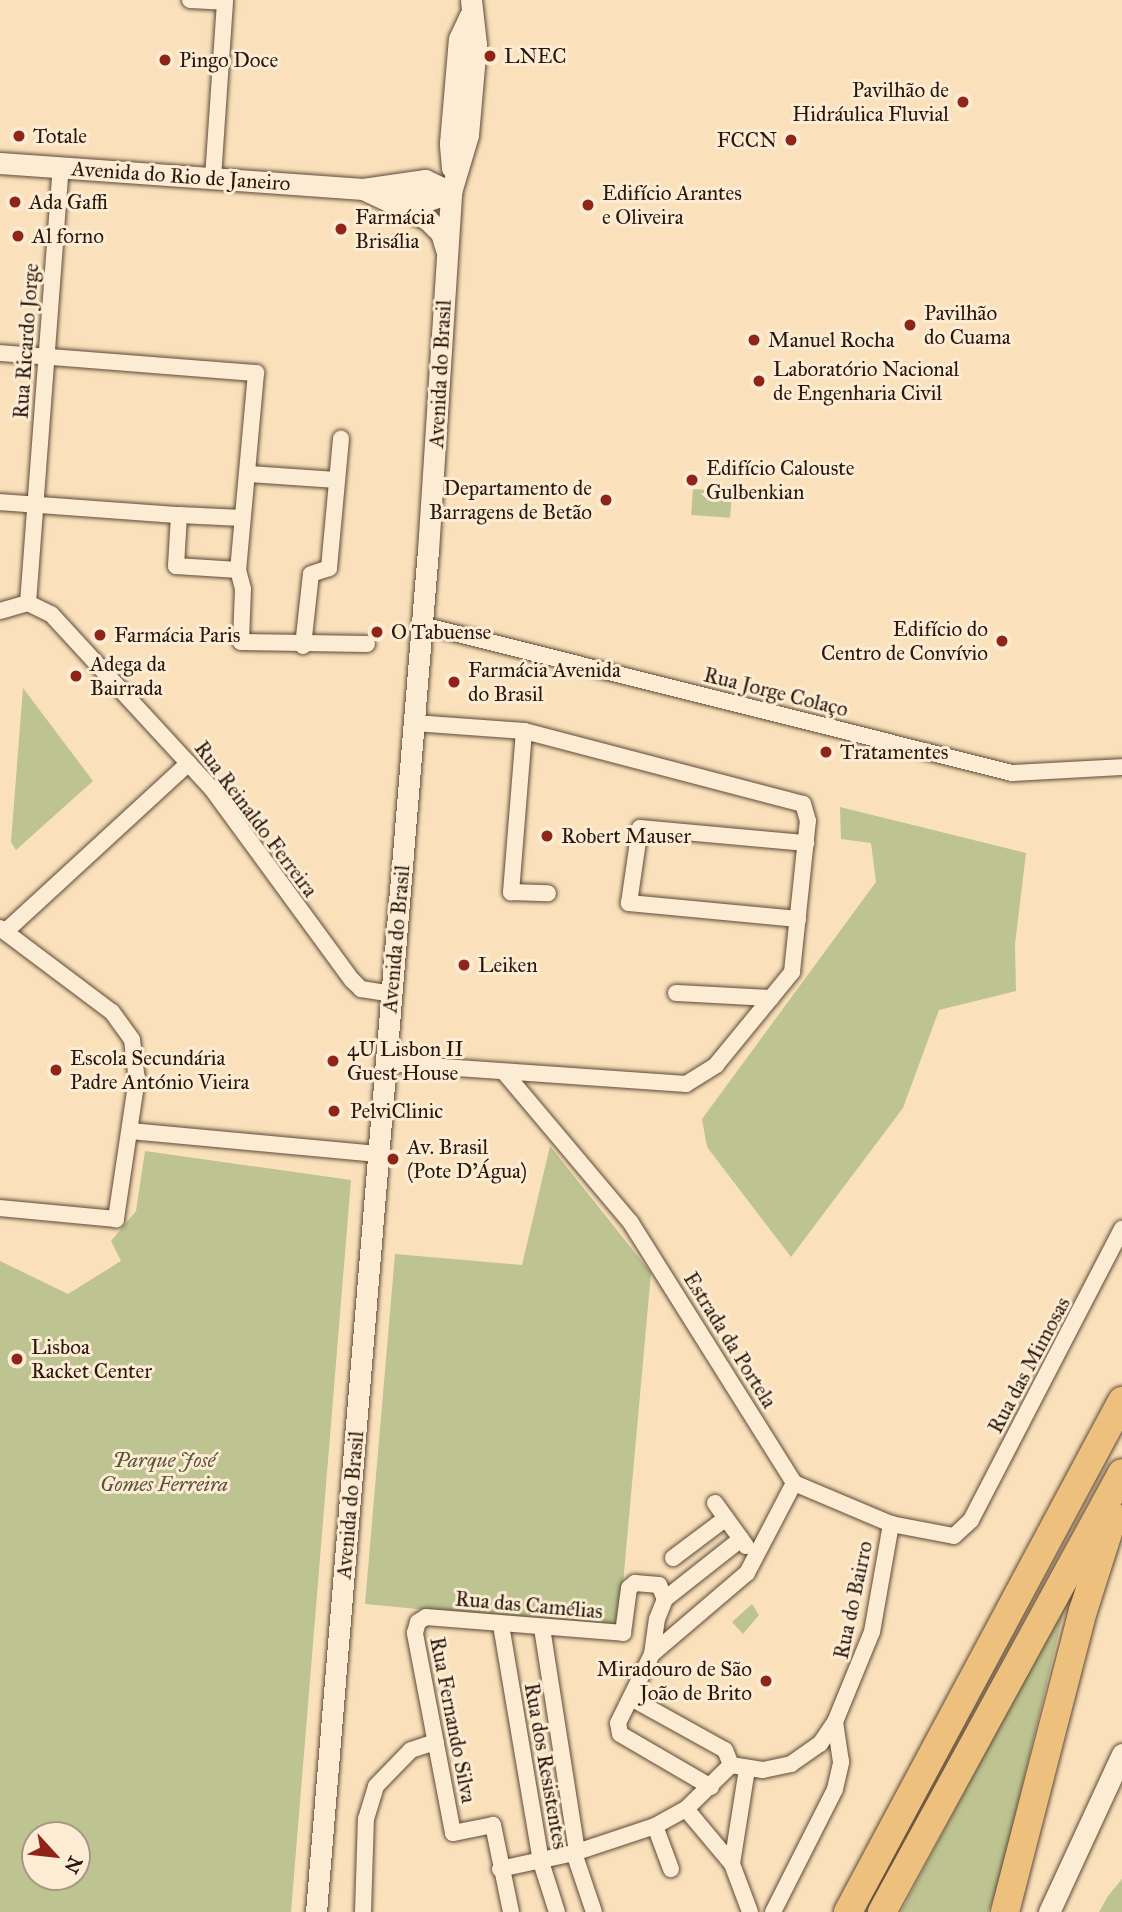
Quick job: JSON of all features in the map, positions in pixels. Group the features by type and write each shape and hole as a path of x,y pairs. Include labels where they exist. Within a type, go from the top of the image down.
{"highway":[{"path":"848,1912 1122,1401"},
{"path":"882,1912 1122,1474"},
{"path":"1005,1912 1083,1611 1122,1488"},
{"path":"840,1912 862,1884"}],"main road":[{"name":"Avenida do Brasil","path":"316,1912 422,625 446,254 452,184 468,135 476,44 470,8"},
{"name":"Avenida do Rio de Janeiro","path":"0,163 363,189 425,180 452,184"},
{"name":"Avenida do Rio de Janeiro","path":"384,197 429,200 452,184"},
{"name":"Avenida do Rio de Janeiro","path":"363,189 384,197 435,225 444,239 446,254"},
{"path":"1049,1912 1122,1754"}],"street":[{"path":"190,0 225,1 213,178"},
{"name":"Rua Ricardo Jorge","path":"28,603 61,167"},
{"path":"0,353 256,373 250,474 242,518 238,570 243,589 241,642 303,646 367,644"},
{"path":"303,646 311,573 329,568 335,480 341,439"},
{"path":"250,474 335,480"},
{"path":"0,502 242,518"},
{"path":"179,515 176,566 238,570"},
{"path":"0,611 28,603"},
{"name":"Rua Reinaldo Ferreira","path":"28,603 51,614 189,763 352,980 361,989 391,994"},
{"name":"Rua Jorge Colaço","path":"422,625 1012,773 1122,766"},
{"path":"386,1063 686,1084 716,1065 792,972 808,821 803,804 524,731 414,723"},
{"path":"524,731 511,892 548,893"},
{"path":"0,1208 116,1219 137,1077 132,1040 86,989 3,930 189,763"},
{"path":"797,919 629,903 640,828 806,843"},
{"path":"676,993 771,998"},
{"name":"Estrada da Portela","path":"504,1072 631,1223 794,1483"},
{"path":"130,1131 378,1154"},
{"name":"Rua das Mimosas","path":"891,1524 954,1536 971,1520 1122,1229"},
{"path":"652,1654 735,1585 757,1559 794,1483 891,1524"},
{"path":"715,1503 757,1559"},
{"path":"673,1558 726,1518"},
{"name":"Rua do Bairro","path":"739,1767 791,1764 820,1744 835,1722 872,1632 891,1524"},
{"path":"711,1787 617,1730 652,1654 657,1619 666,1599 741,1539"},
{"name":"Rua das Camélias","path":"422,1618 623,1633 628,1593 635,1583 659,1585 666,1599"},
{"name":"Rua Fernando Silva","path":"422,1618 415,1633 453,1833 493,1825 500,1869"},
{"name":"Rua dos Resistentes","path":"501,1625 541,1862 557,1912"},
{"path":"542,1628 576,1852 594,1912"},
{"path":"631,1698 725,1750 739,1767 732,1864"},
{"path":"773,1912 835,1789 841,1762 835,1722"},
{"path":"363,1912 366,1819 376,1786 411,1750 436,1742"},
{"path":"511,1912 500,1869 541,1862 655,1826 686,1809 739,1767"},
{"path":"686,1809 732,1864 750,1912"},
{"path":"655,1826 671,1869"}],"green space":[{"path":"693,489 732,492 730,518 691,515"},
{"path":"23,688 93,781 16,850 11,842"},
{"path":"840,807 1026,853 1015,944 1016,991 939,1010 903,1108 791,1257 707,1147 702,1119 876,882 871,843 841,839"},
{"path":"550,1146 651,1273 619,1628 365,1604 395,1254 522,1265"},
{"name":"Parque José Gomes Ferreira","path":"145,1151 351,1180 291,1912 0,1912 0,1261 68,1294 121,1261 111,1241 136,1211"},
{"path":"1067,1598 999,1884 988,1912 901,1912"},
{"path":"752,1604 759,1615 743,1634 732,1622"},
{"path":"1122,1879 1122,1912 1099,1912 1108,1896"}],"place":[{"name":"LNEC","path":"490,56"},
{"name":"Pingo Doce","path":"165,60"},
{"name":"Pavilhão de Hidráulica Fluvial","path":"963,102"},
{"name":"Totale","path":"19,136"},
{"name":"FCCN","path":"791,140"},
{"name":"Ada Gaffi","path":"15,202"},
{"name":"Edifício Arantes e Oliveira","path":"588,205"},
{"name":"Farmácia Brisália","path":"341,229"},
{"name":"Al forno","path":"18,236"},
{"name":"Pavilhão do Cuama","path":"910,325"},
{"name":"Manuel Rocha","path":"754,340"},
{"name":"Laboratório Nacional de Engenharia Civil","path":"759,381"},
{"name":"Edifício Calouste Gulbenkian","path":"692,480"},
{"name":"Departamento de Barragens de Betão","path":"606,500"},
{"name":"O Tabuense","path":"377,632"},
{"name":"Farmácia Paris","path":"100,635"},
{"name":"Edifício do Centro de Convívio","path":"1002,641"},
{"name":"Adega da Bairrada","path":"76,676"},
{"name":"Farmácia Avenida do Brasil","path":"454,682"},
{"name":"Tratamentes","path":"826,752"},
{"name":"Robert Mauser","path":"547,836"},
{"name":"Leiken","path":"464,965"},
{"name":"4U Lisbon II Guest House","path":"333,1061"},
{"name":"Escola Secundária Padre António Vieira","path":"56,1070"},
{"name":"PelviClinic","path":"334,1111"},
{"name":"Av. Brasil (Pote D'Água)","path":"393,1159"},
{"name":"Lisboa Racket Center","path":"17,1359"},
{"name":"Miradouro de São João de Brito","path":"766,1681"}]}
